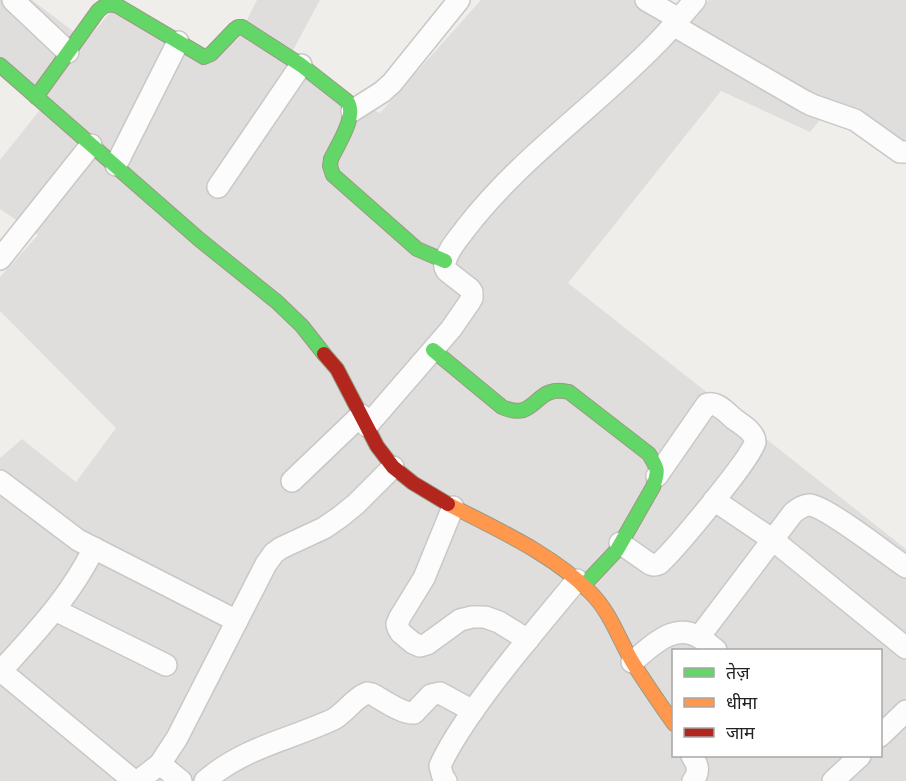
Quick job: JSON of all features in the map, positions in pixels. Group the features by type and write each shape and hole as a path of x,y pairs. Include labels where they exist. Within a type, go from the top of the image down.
{"street":[{"path":"13,0 68,52"},
{"path":"352,111 392,83 459,0"},
{"path":"646,0 676,22 812,105 855,120 900,152 906,152"},
{"path":"292,481 364,420 451,329 472,298 472,292 447,271 445,261 454,243 494,195 518,170 656,45 695,0"},
{"path":"36,97 98,11 109,4 118,6 204,57 211,54 234,30 242,27 301,65 347,101 351,106 351,117 331,159 331,171 417,249 445,261"},
{"path":"116,165 178,42"},
{"path":"0,65 200,240 277,302 302,326 337,369 377,446 393,467 413,483 453,507 512,537 565,570 592,594 611,620 632,662 672,721"},
{"path":"218,187 301,65"},
{"path":"0,260 92,145"},
{"path":"433,350 510,412 519,413 529,408 553,390 569,392 649,454 657,467 657,476"},
{"path":"446,781 440,766 473,711 528,640 580,583 617,550 657,476 703,408 707,404 716,405 749,431 754,437 754,449 684,539 658,565 650,564 621,543"},
{"path":"94,548 73,585 55,610 0,672 136,781 160,764 177,738 266,564 274,553 340,518 393,467"},
{"path":"0,481 70,534 237,621"},
{"path":"714,500 772,540 906,648"},
{"path":"699,637 793,513 801,506 809,505 818,508 836,518 906,567"},
{"path":"453,507 424,578 400,617 398,628 413,643 420,646 427,644 460,620 485,617 499,622 528,640"},
{"path":"55,610 166,666"},
{"path":"632,662 665,636 676,632 687,632 699,637 714,649"},
{"path":"205,781 238,757 334,719 367,693 410,714 414,713 431,695 440,693 473,711"},
{"path":"882,734 906,711"},
{"path":"693,781 698,771 694,757"},
{"path":"833,781 852,758"},
{"path":"160,764 181,781"}],"shaded area":[{"path":"0,0 32,0 86,41 119,2 203,55 237,40 257,0 320,0 292,52 351,99 380,113 481,0 646,0 687,27 709,0 906,0 906,148 828,110 810,132 721,91 568,283 906,549 906,781 0,781 0,458 22,439 76,482 116,428 0,311 0,277 38,235 0,209 0,160 47,101 0,59"}],"traffic: fast":[{"path":"36,97 98,11 107,5 118,6 204,57 211,54 234,30 242,27 301,65 347,101 350,107 349,122 331,159 330,166 333,175 417,249 445,261"},
{"path":"0,65 200,240 277,302 302,326 324,354"},
{"path":"433,350 502,407 514,411 523,410 548,393 569,392 649,454 657,470 653,487 617,550 583,586"}],"traffic: slow":[{"path":"448,504 542,554 591,593 604,609 633,663 672,721"}],"traffic: jam":[{"path":"324,354 337,369 377,446 393,467 413,483 448,504"}]}
